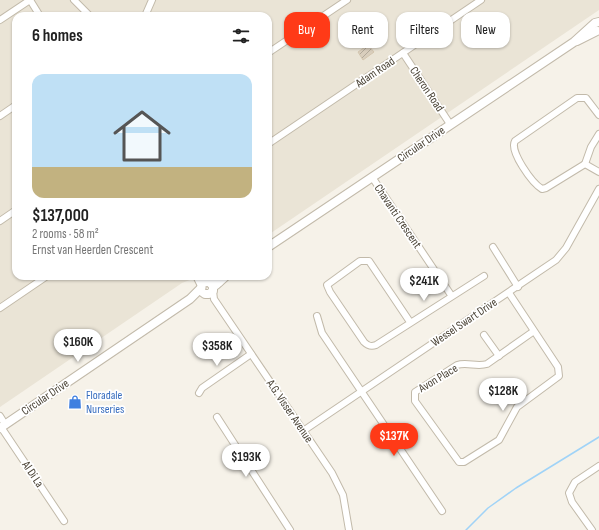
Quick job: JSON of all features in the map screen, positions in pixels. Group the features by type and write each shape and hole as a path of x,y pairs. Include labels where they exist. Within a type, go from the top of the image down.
{"street":[{"path":"0,20 30,0 38,12"},
{"path":"74,0 86,12"},
{"path":"148,12 152,0"},
{"path":"272,50 347,0"},
{"name":"Adam Road","path":"272,141 481,0"},
{"name":"Circular Drive","path":"272,244 574,42 598,29"},
{"name":"Cheron Road","path":"403,53 450,124"},
{"path":"599,115 586,98 577,98 515,141 513,150 524,168 542,189 585,164 591,147 599,134"},
{"path":"0,116 12,108"},
{"path":"585,164 599,172"},
{"name":"Chavanti Crescent","path":"372,177 452,295"},
{"name":"Wessel Swart Drive","path":"303,430 518,287 560,256 599,189"},
{"path":"0,221 12,213"},
{"path":"492,247 518,287"},
{"path":"410,322 369,262 360,261 327,284 330,292 364,342 369,346 376,345 452,295 484,276"},
{"path":"0,308 41,280"},
{"name":"A.G. Visser Avenue","path":"200,280 208,289 338,484 347,510 349,530"},
{"name":"Circular Drive","path":"2,426 190,299 221,280"},
{"name":"Avon Place","path":"509,293 558,367 559,376 517,407 499,440 464,462 458,462 415,401 414,393 455,366 464,364 482,365 499,356 534,331"},
{"path":"317,316 322,333 442,511"},
{"path":"484,335 499,356"},
{"path":"200,393 202,388 251,354"},
{"name":"Al Di La","path":"0,416 2,426 64,521"},
{"path":"217,417 290,530"},
{"path":"592,530 572,502 569,493 575,482 599,466"}],"shaded area":[{"path":"0,0 599,0 599,10 272,232 272,12 12,12 12,280 190,280 182,283 0,407"}],"building":[{"path":"364,48 371,48 374,52 363,60 358,52"}],"waterway":[{"path":"466,530 488,508 516,488 599,437"}],"place":[{"name":"Floradale Nurseries","path":"75,402"}]}
